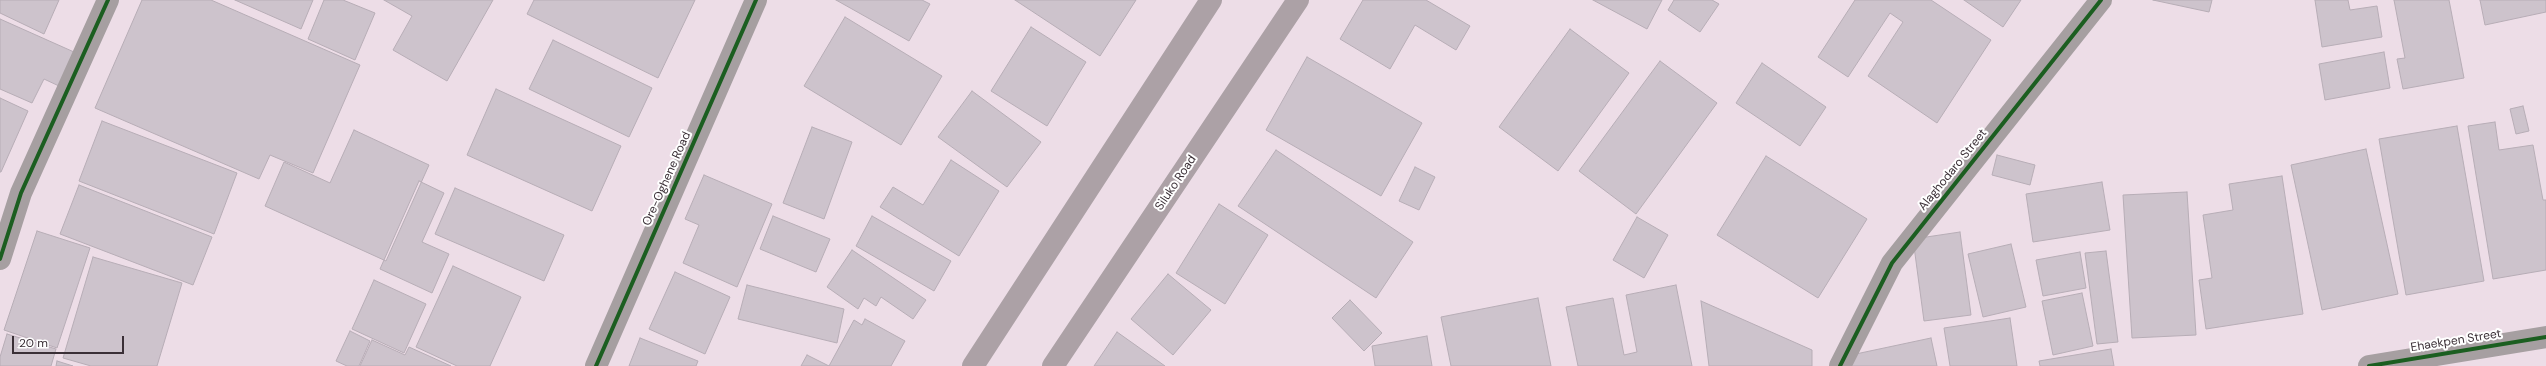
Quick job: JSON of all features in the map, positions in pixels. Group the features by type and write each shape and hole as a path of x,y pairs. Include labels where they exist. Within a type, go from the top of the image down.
{"main road":[{"path":"973,366 1211,0"},
{"name":"Siluko Road","path":"1053,366 1298,0"}],"street":[{"path":"0,259 21,193 108,0"},
{"name":"Ore-Oghene Road","path":"596,366 756,0"},
{"name":"Alaghodaro Street","path":"1840,366 1892,263 2101,0"},
{"name":"Ehaekpen Street","path":"2369,366 2546,337"}],"building":[{"path":"0,0 59,0 44,34 0,13"},
{"path":"142,0 211,0 360,65 313,173 270,155 259,179 95,108"},
{"path":"235,0 313,0 301,29"},
{"path":"324,0 343,0 375,13 355,60 308,39"},
{"path":"384,0 493,0 447,81 393,50 412,16"},
{"path":"534,0 695,0 658,78 527,14"},
{"path":"836,0 922,0 930,4 909,41"},
{"path":"1015,0 1136,0 1100,56"},
{"path":"1363,0 1426,0 1470,26 1456,50 1415,25 1390,69 1340,39"},
{"path":"1593,0 1662,0 1647,29"},
{"path":"1674,0 1712,0 1719,4 1700,32 1668,10"},
{"path":"1855,0 1931,0 1991,40 1937,123 1868,76 1903,22 1890,13 1848,77 1818,57"},
{"path":"1964,0 2021,0 2003,27"},
{"path":"2153,0 2212,0 2209,12"},
{"path":"2315,0 2348,0 2350,10 2377,6 2382,37 2322,47"},
{"path":"2394,0 2449,0 2464,78 2403,89 2397,59 2405,58"},
{"path":"2480,0 2546,0 2546,12 2485,25"},
{"path":"845,17 942,76 901,145 804,86"},
{"path":"0,19 74,52 59,86 44,79 32,103 0,89"},
{"path":"1031,27 1086,62 1047,126 991,91"},
{"path":"1570,29 1629,73 1558,171 1499,127"},
{"path":"553,40 652,88 629,137 529,89"},
{"path":"2384,52 2390,88 2325,100 2319,64"},
{"path":"1307,57 1422,123 1381,196 1266,130"},
{"path":"1660,61 1717,103 1636,214 1579,171"},
{"path":"1762,63 1826,107 1800,146 1736,103"},
{"path":"496,89 621,146 592,211 467,155"},
{"path":"972,91 1041,142 1007,187 938,137"},
{"path":"0,98 28,111 1,172 0,172"},
{"path":"2523,106 2529,131 2516,134 2510,109"},
{"path":"102,121 237,173 214,234 79,181"},
{"path":"2495,122 2499,150 2533,145 2543,200 2546,200 2546,270 2493,279 2468,126"},
{"path":"2457,126 2484,281 2406,295 2379,139"},
{"path":"812,127 852,142 824,219 783,203"},
{"path":"354,130 429,165 386,261 265,206 284,162 330,183"},
{"path":"2366,149 2398,294 2322,310 2291,165"},
{"path":"1276,150 1413,242 1376,298 1238,206"},
{"path":"1997,155 2035,165 2030,185 1992,175"},
{"path":"1766,156 1867,219 1818,298 1717,235"},
{"path":"951,160 999,191 959,256 880,207 893,187 923,205"},
{"path":"1415,167 1435,177 1419,210 1399,201"},
{"path":"704,175 772,204 737,287 683,263 699,225 685,219"},
{"path":"2282,176 2303,314 2206,329 2199,280 2212,278 2203,215 2233,210 2229,184"},
{"path":"419,181 444,193 422,242 449,254 432,293 380,269"},
{"path":"2102,182 2110,230 2033,242 2026,194"},
{"path":"79,185 212,237 193,285 60,234"},
{"path":"455,188 564,235 544,281 435,234"},
{"path":"2187,192 2196,335 2132,338 2123,195"},
{"path":"1219,204 1268,235 1225,304 1176,273"},
{"path":"773,216 830,239 816,272 760,249"},
{"path":"872,216 951,261 934,291 856,246"},
{"path":"1637,217 1668,235 1644,278 1613,260"},
{"path":"37,231 90,248 57,348 4,330"},
{"path":"1960,232 1971,315 1924,321 1913,239"},
{"path":"2011,244 2026,307 1983,317 1968,254"},
{"path":"852,250 926,300 913,319 881,297 876,306 864,298 858,309 827,287"},
{"path":"2106,251 2118,342 2097,344 2085,253"},
{"path":"2080,252 2086,288 2043,296 2036,260"},
{"path":"93,257 182,283 157,366 91,366 63,358"},
{"path":"453,266 521,297 490,366 457,366 416,347"},
{"path":"675,272 730,297 705,354 649,329"},
{"path":"1168,274 1211,310 1173,355 1131,319"},
{"path":"374,280 426,304 404,353 352,329"},
{"path":"747,285 844,309 837,343 738,319"},
{"path":"1676,285 1692,366 1578,366 1566,307 1613,298 1624,355 1637,352 1626,295"},
{"path":"2082,293 2093,346 2053,355 2042,301"},
{"path":"1538,298 1551,366 1451,366 1441,317"},
{"path":"1350,300 1382,333 1364,351 1332,318"},
{"path":"1701,301 1812,350 1812,366 1709,366"},
{"path":"2010,318 2017,366 1950,366 1944,328"},
{"path":"865,319 905,341 891,366 829,366 854,320 862,325"},
{"path":"350,331 370,341 359,366 347,366 336,361"},
{"path":"1117,332 1165,366 1094,366"},
{"path":"7,334 56,349 51,366 0,366 0,357"},
{"path":"1427,336 1432,366 1375,366 1372,346"},
{"path":"640,338 698,361 696,366 629,366"},
{"path":"1931,338 1937,366 1839,366 1837,358"},
{"path":"372,340 405,355 409,347 451,366 360,366"},
{"path":"2111,349 2114,366 2040,366 2039,361"},
{"path":"807,355 829,366 801,366"},
{"path":"57,361 73,366 56,366"}],"cycle path":[{"path":"0,259 21,193 108,0"},
{"path":"596,366 756,0"},
{"path":"1840,366 1892,263 2101,0"},
{"path":"2369,366 2546,337"}]}
